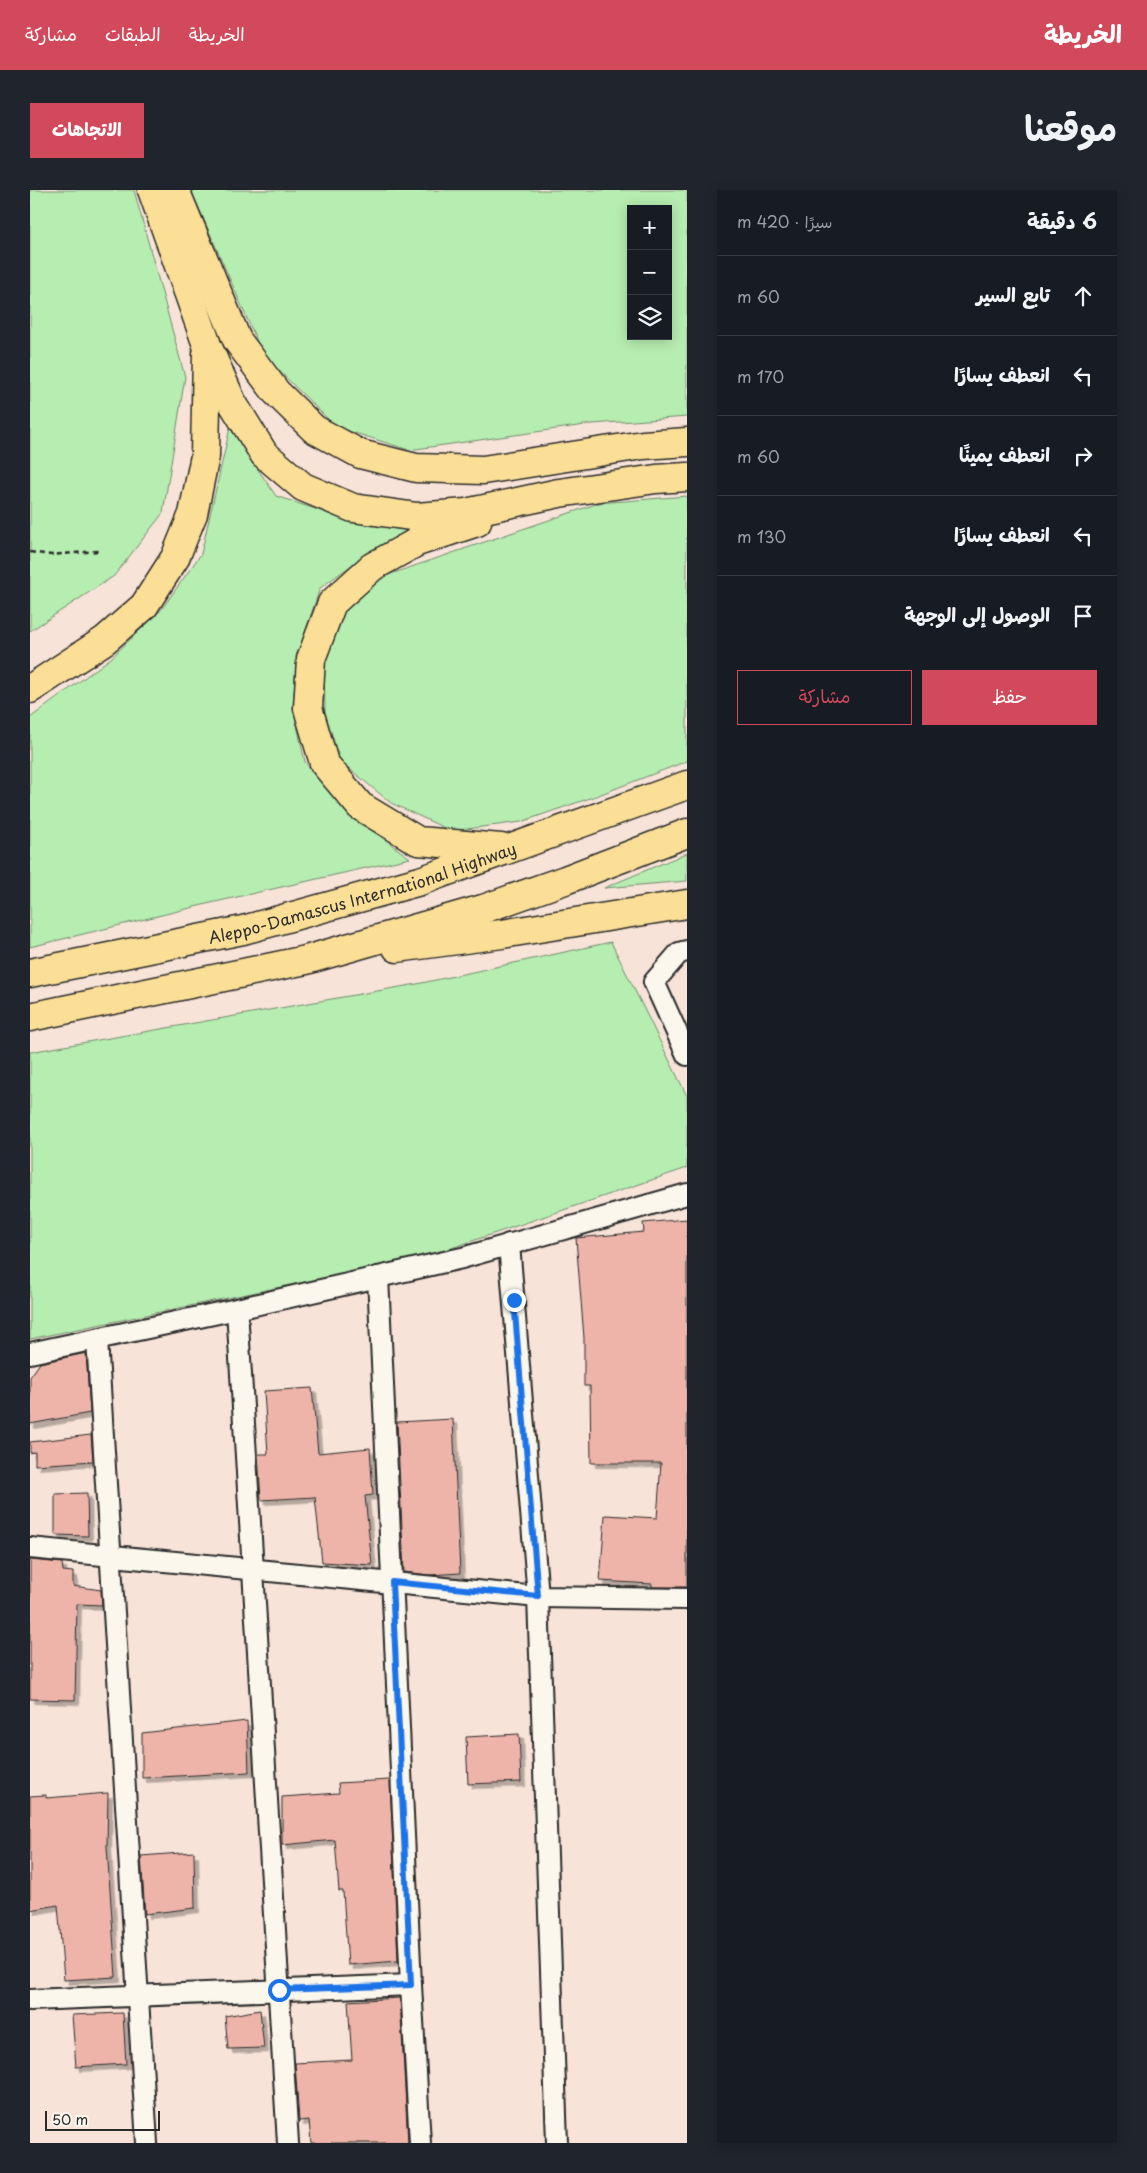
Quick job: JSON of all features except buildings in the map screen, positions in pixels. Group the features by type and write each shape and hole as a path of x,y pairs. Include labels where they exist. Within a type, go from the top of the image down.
{"highway":[{"path":"152,190 207,345 232,402 264,454 303,487 353,508 417,516 466,513 559,493 656,479 687,477"},
{"path":"175,190 237,340 276,392 314,429 360,454 416,468 483,470 643,445 687,442"},
{"path":"30,689 105,640 144,606 175,558 193,514 206,456 207,345"},
{"path":"513,848 418,841 360,806 324,763 308,708 311,659 332,603 372,567 417,542 559,493"},
{"name":"Aleppo-Damascus International Highway","path":"30,973 243,930 420,881 687,785"},
{"path":"306,960 483,908 565,880 687,833"},
{"path":"30,1017 306,960 502,934 687,904"}],"street":[{"path":"687,951 679,953 654,982 687,1055"},
{"path":"30,1353 238,1309 462,1258 687,1194"},
{"path":"509,1244 538,1596 557,2143"},
{"path":"378,1276 420,2143"},
{"path":"238,1309 288,2143"},
{"path":"97,1339 147,2143"},
{"path":"30,1548 538,1596 687,1599"},
{"path":"30,2000 411,1985"}],"path":[{"path":"30,552 51,555 99,550"}],"green space":[{"path":"30,190 134,190 185,377 163,513 114,576 30,631"},
{"path":"191,190 687,190 687,417 592,424 409,450 336,427 263,355"},
{"path":"230,428 276,496 357,523 415,531 360,559 320,588 297,656 293,707 305,762 348,813 410,858 215,902 30,947 30,718 111,658 161,610 201,554"},
{"path":"687,496 687,761 521,822 451,831 391,803 340,761 325,712 324,659 342,613 379,578 599,503"},
{"path":"687,853 687,881 604,888"},
{"path":"611,942 687,1096 687,1168 425,1257 30,1339 30,1052 417,984"}],"route":[{"path":"279,1990 411,1985 392,1582 538,1596 514,1300"}]}
